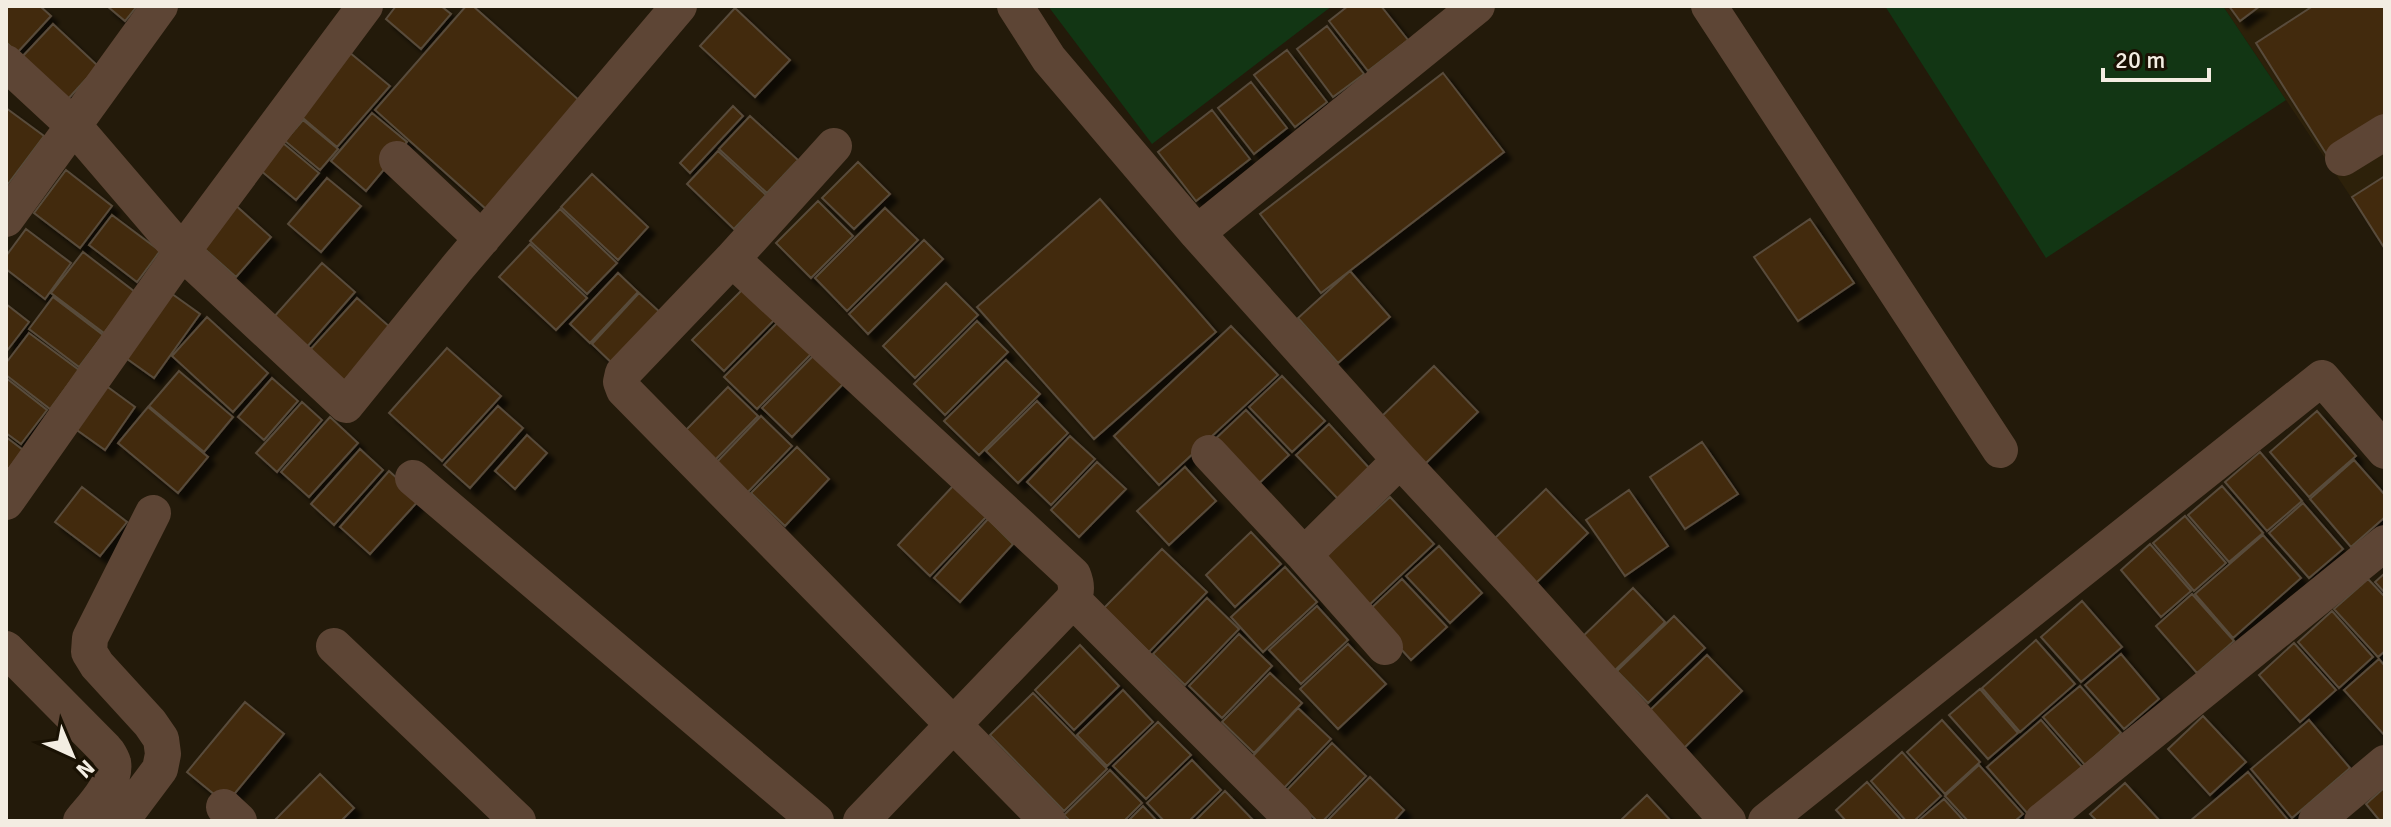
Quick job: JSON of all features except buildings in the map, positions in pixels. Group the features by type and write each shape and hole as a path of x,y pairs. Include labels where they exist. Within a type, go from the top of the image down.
{"street":[{"path":"6,219 160,6"},
{"path":"6,502 182,252 365,6"},
{"path":"6,63 74,126 182,252 346,405 679,6"},
{"path":"1015,6 1049,59 1197,233 1728,821"},
{"path":"1197,233 1477,6"},
{"path":"1709,6 2000,450"},
{"path":"2343,158 2385,132"},
{"path":"834,146 623,373 621,382 624,390 1048,821"},
{"path":"397,159 482,239"},
{"path":"732,259 1073,575 1077,583 1073,600 861,821"},
{"path":"1766,821 2322,378 2385,451"},
{"path":"1209,453 1385,647"},
{"path":"1304,555 1400,460"},
{"path":"413,478 816,821"},
{"path":"121,821 160,769 163,754 161,739 97,665 89,652 90,638 153,513"},
{"path":"2042,821 2385,543"},
{"path":"1073,600 1294,821"},
{"path":"334,646 518,821"},
{"path":"6,649 106,750 113,761 108,785 81,821"},
{"path":"2316,821 2385,763"}],"shaded area":[{"path":"2223,6 2385,6 2385,248 2286,100"}],"green space":[{"path":"1048,6 1332,6 1152,144"},
{"path":"1885,6 2223,6 2286,100 2046,258"}]}
